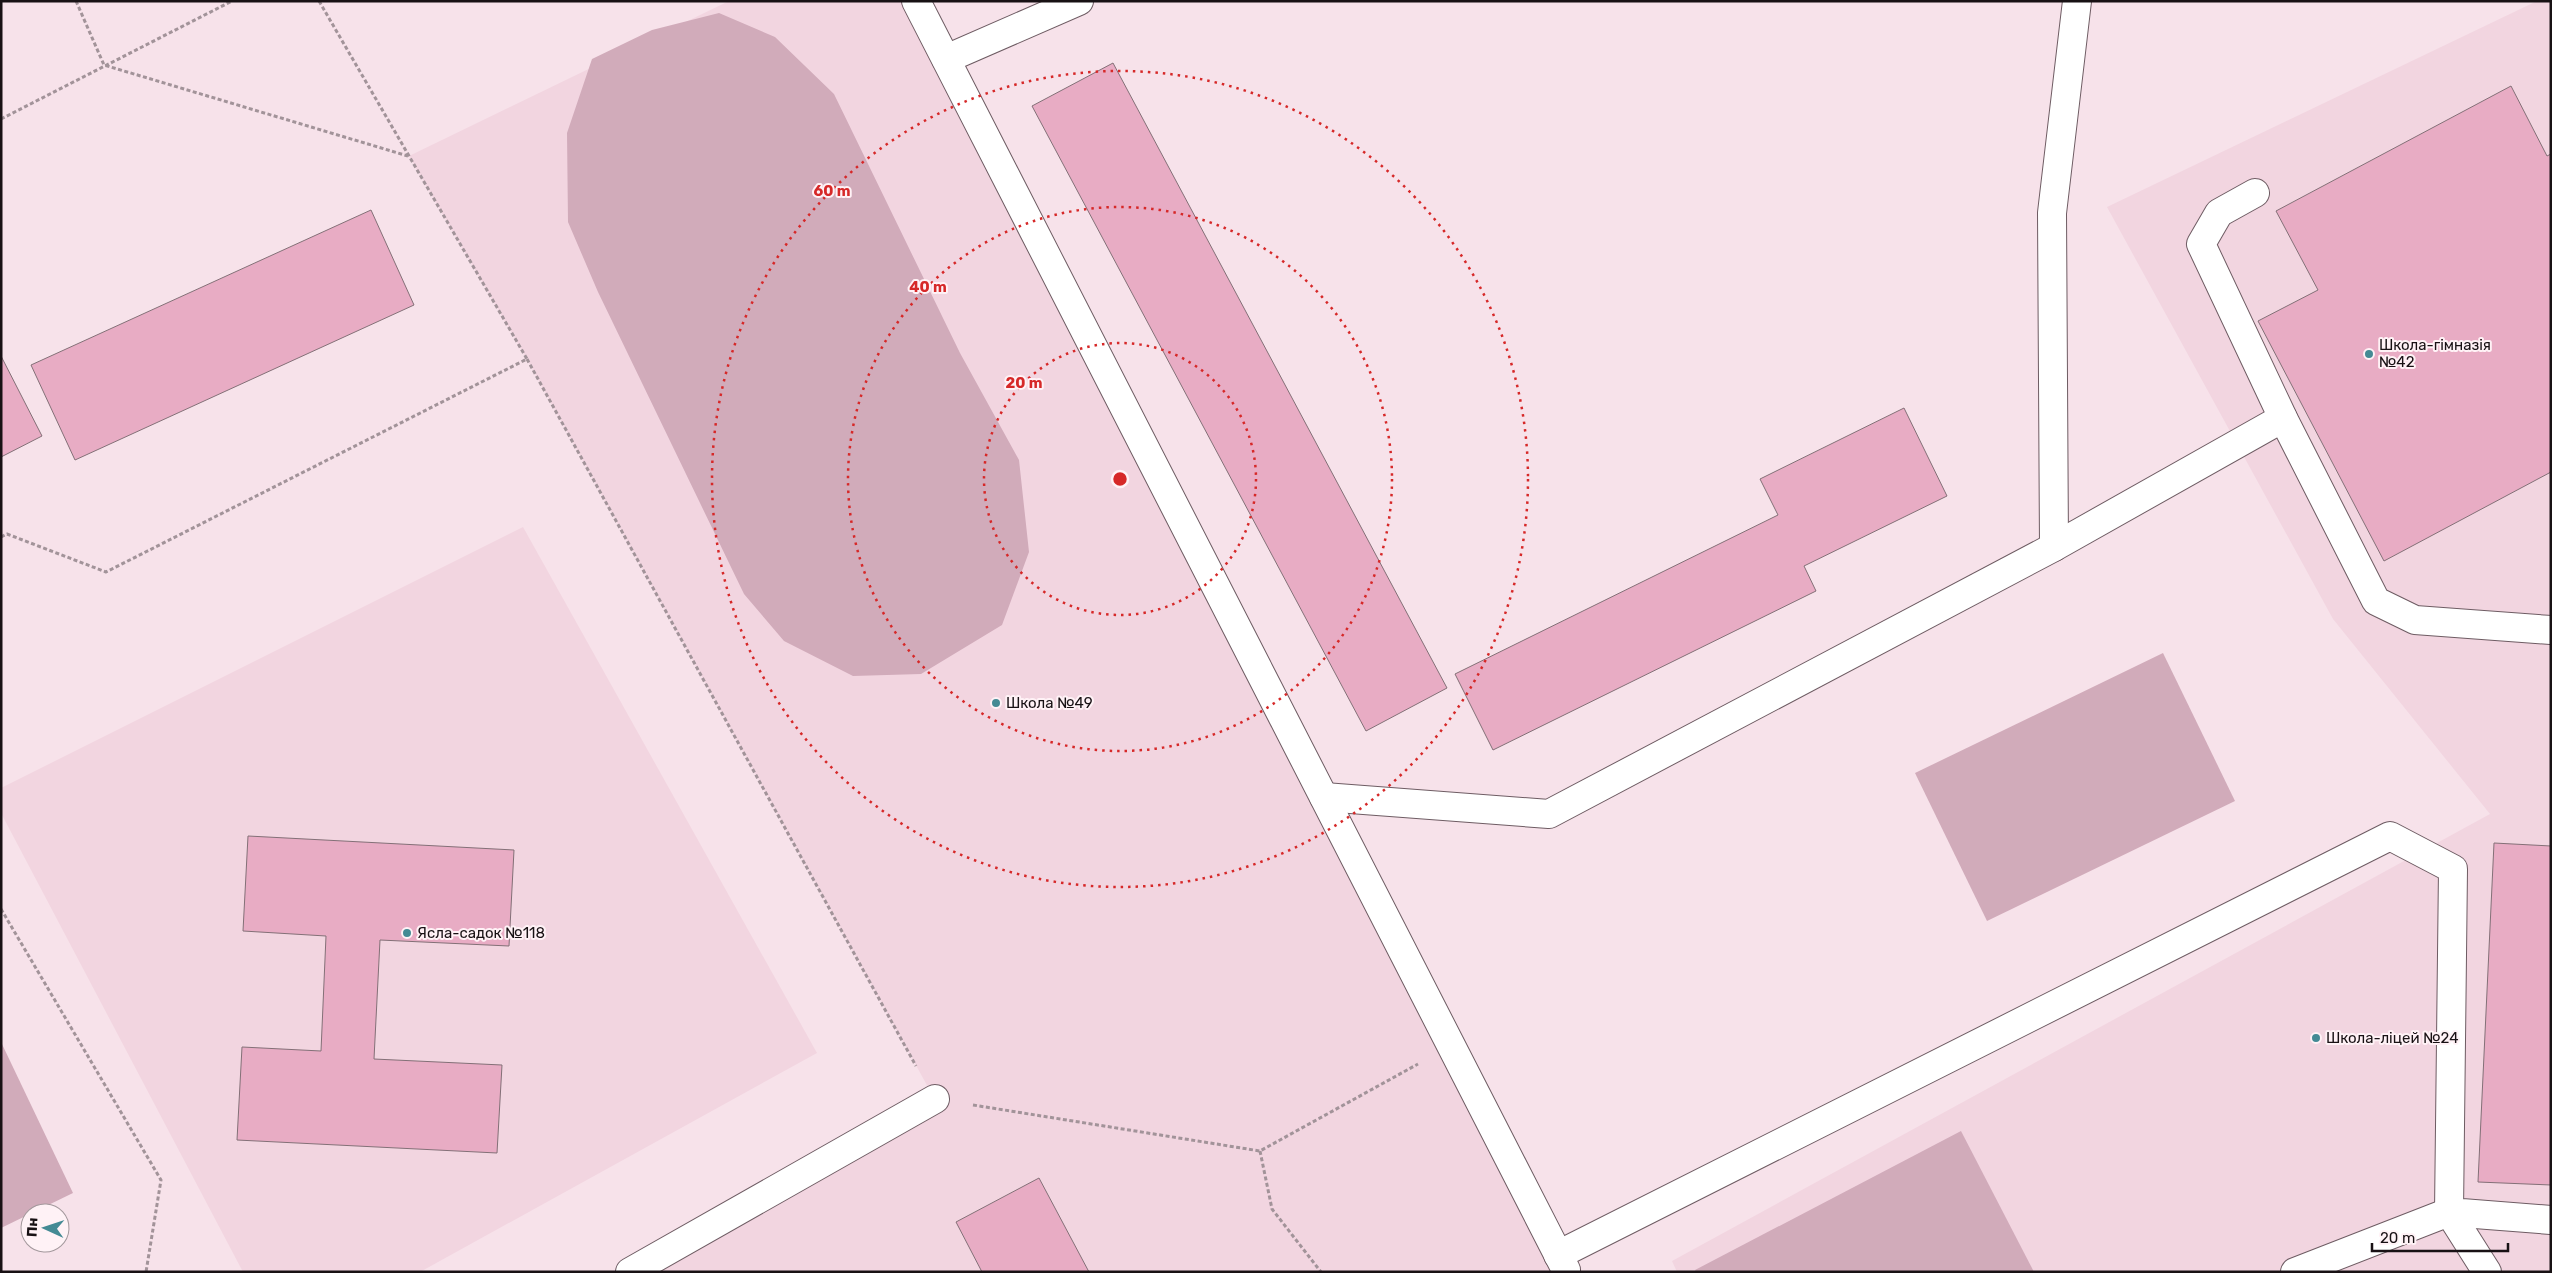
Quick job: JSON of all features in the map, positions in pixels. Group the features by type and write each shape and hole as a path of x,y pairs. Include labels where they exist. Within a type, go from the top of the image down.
{"lane":[{"path":"916,1 1562,1263 2390,836 2453,869 2449,1212 2487,1272"},
{"path":"946,59 1079,1"},
{"path":"2054,547 2052,213 2077,1"},
{"path":"2255,193 2219,213 2201,244 2283,418 2376,601 2415,620 2551,630"},
{"path":"1324,796 1549,814 2054,547 2283,418"},
{"path":"630,1272 934,1099"},
{"path":"2295,1272 2449,1212 2551,1220"}],"path":[{"path":"76,1 104,65 408,156"},
{"path":"1,119 232,1"},
{"path":"319,1 527,359 934,1099 1260,1151 1452,1046"},
{"path":"1,537 7,534 106,572 527,359"},
{"path":"1,910 161,1180 146,1272"},
{"path":"1260,1151 1272,1209 1321,1272"}],"shaded area":[{"name":"Школа №49","path":"729,1 916,1 1567,1272 630,1272 934,1098 527,359 409,156"},
{"name":"Школа-ліцей №24","path":"2537,1 2551,1 2551,1272 1677,1272 1672,1261 2490,814 2333,619 2107,207"},
{"path":"719,13 775,37 834,94 960,353 1019,460 1029,552 1002,625 921,674 853,676 784,641 744,594 598,292 568,222 567,133 592,59 652,30"},
{"name":"Ясла-садок №118","path":"523,527 817,1053 420,1272 243,1272 1,813 1,788"},
{"path":"2163,653 2235,801 1987,921 1915,773"},
{"path":"1,1042 73,1193 52,1203 20,1203 20,1219 1,1228"},
{"path":"1961,1131 2034,1272 1696,1272 1695,1270"}],"building":[{"path":"1113,63 1447,688 1366,731 1032,106"},
{"path":"2511,86 2547,156 2551,154 2551,472 2384,561 2258,321 2318,290 2276,211"},
{"path":"371,210 414,305 75,460 31,365"},
{"path":"1,356 42,436 1,457"},
{"path":"1904,408 1947,496 1804,566 1816,591 1493,750 1455,674 1778,515 1760,479"},
{"path":"248,836 514,850 509,946 380,940 374,1059 502,1065 497,1153 237,1140 242,1047 321,1051 326,936 243,931"},
{"path":"2494,843 2551,846 2551,1185 2478,1182"},
{"path":"1039,1178 1089,1272 982,1272 956,1222"}],"place":[{"name":"Школа-гімназія №42","path":"2369,354"},
{"name":"Школа №49","path":"996,703"},
{"name":"Ясла-садок №118","path":"407,933"},
{"name":"Школа-ліцей №24","path":"2316,1038"}]}
